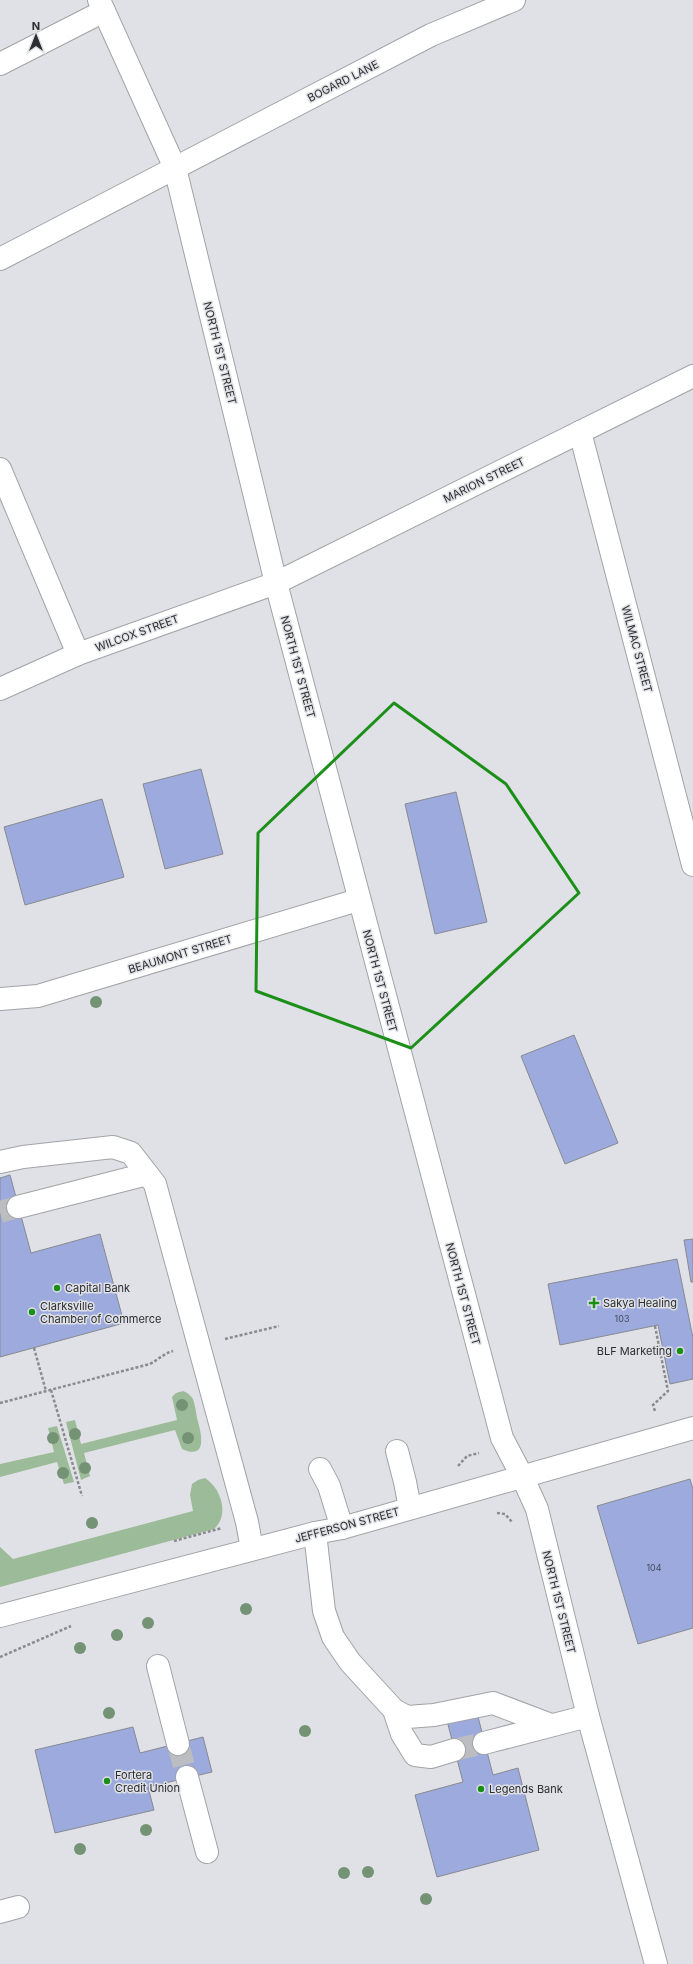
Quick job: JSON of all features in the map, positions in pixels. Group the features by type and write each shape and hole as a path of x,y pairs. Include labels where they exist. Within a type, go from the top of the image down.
{"street":[{"name":"BOGARD LANE","path":"0,259 431,35 514,0"},
{"name":"NORTH 1ST STREET","path":"101,5 175,168 276,583 358,900 502,1438 537,1509 588,1716 656,1964"},
{"path":"0,64 101,5"},
{"name":"MARION STREET","path":"276,583 693,376"},
{"name":"WILMAC STREET","path":"580,432 693,865"},
{"path":"0,470 78,654"},
{"name":"WILCOX STREET","path":"0,690 78,654 276,583"},
{"name":"BEAUMONT STREET","path":"0,999 38,996 358,900"},
{"path":"0,1162 23,1156 113,1147 131,1153 155,1184 247,1522 252,1549"},
{"path":"18,1207 147,1174"},
{"name":"JEFFERSON STREET","path":"0,1616 252,1549 315,1533 342,1528 693,1428"},
{"path":"397,1451 406,1482 410,1508"},
{"path":"320,1469 329,1486 342,1528"},
{"path":"315,1533 324,1612 333,1637 350,1662 394,1710 407,1717 434,1715 494,1703 551,1725"},
{"path":"158,1666 178,1744"},
{"path":"394,1710 402,1734 415,1755 431,1757 454,1750"},
{"path":"484,1743 588,1716"},
{"path":"187,1777 207,1852"}],"path":[{"path":"0,1403 150,1364 158,1360 164,1353 199,1346 278,1326"},
{"path":"655,1326 668,1390 654,1404 655,1414"},
{"path":"34,1348 46,1391"},
{"path":"51,1390 82,1496"},
{"path":"496,1513 505,1514 512,1521 514,1528"},
{"path":"0,1657 76,1624"}],"highlighted area":[{"path":"394,703 506,784 579,893 411,1048 256,991 258,833"}],"green space":[{"path":"183,1391 188,1393 193,1399 201,1437 200,1448 191,1452 182,1449 175,1430 84,1453 90,1476 81,1480 66,1422 75,1420 81,1444 177,1420 172,1397 176,1393"},
{"path":"57,1426 74,1482 64,1484 57,1462 0,1477 0,1464 54,1452 48,1428"},
{"path":"205,1478 211,1482 222,1502 222,1517 214,1529 0,1587 0,1547 13,1559 193,1511 190,1495 192,1484"}],"building":[{"path":"201,769 223,854 165,869 143,784"},
{"path":"456,792 487,922 435,934 405,804"},
{"path":"102,799 124,877 25,905 4,827"},
{"path":"574,1035 618,1143 565,1164 521,1056"},
{"name":"Capital Bank","path":"10,1175 31,1253 100,1234 124,1323 0,1357 0,1178"},
{"path":"693,1239 693,1282 691,1282 684,1240"},
{"path":"677,1259 693,1338 693,1379 670,1384 658,1325 560,1345 548,1284"},
{"path":"690,1479 693,1489 693,1628 638,1644 597,1506"},
{"name":"Legends Bank","path":"476,1709 493,1775 518,1768 539,1850 437,1877 415,1795 463,1782 446,1717"},
{"name":"Fortera Credit Union","path":"133,1727 140,1753 203,1737 212,1772 148,1787 154,1810 55,1833 35,1750"}],"tunnel":[{"path":"0,1212 18,1207"},
{"path":"454,1750 484,1743"},
{"path":"178,1744 187,1777"}],"place":[{"name":"Capital Bank","path":"57,1288"},
{"name":"Sakya Healing","path":"594,1303"},
{"name":"Clarksville Chamber of Commerce","path":"32,1312"},
{"name":"BLF Marketing","path":"680,1351"},
{"name":"Fortera Credit Union","path":"107,1781"},
{"name":"Legends Bank","path":"481,1789"}]}
